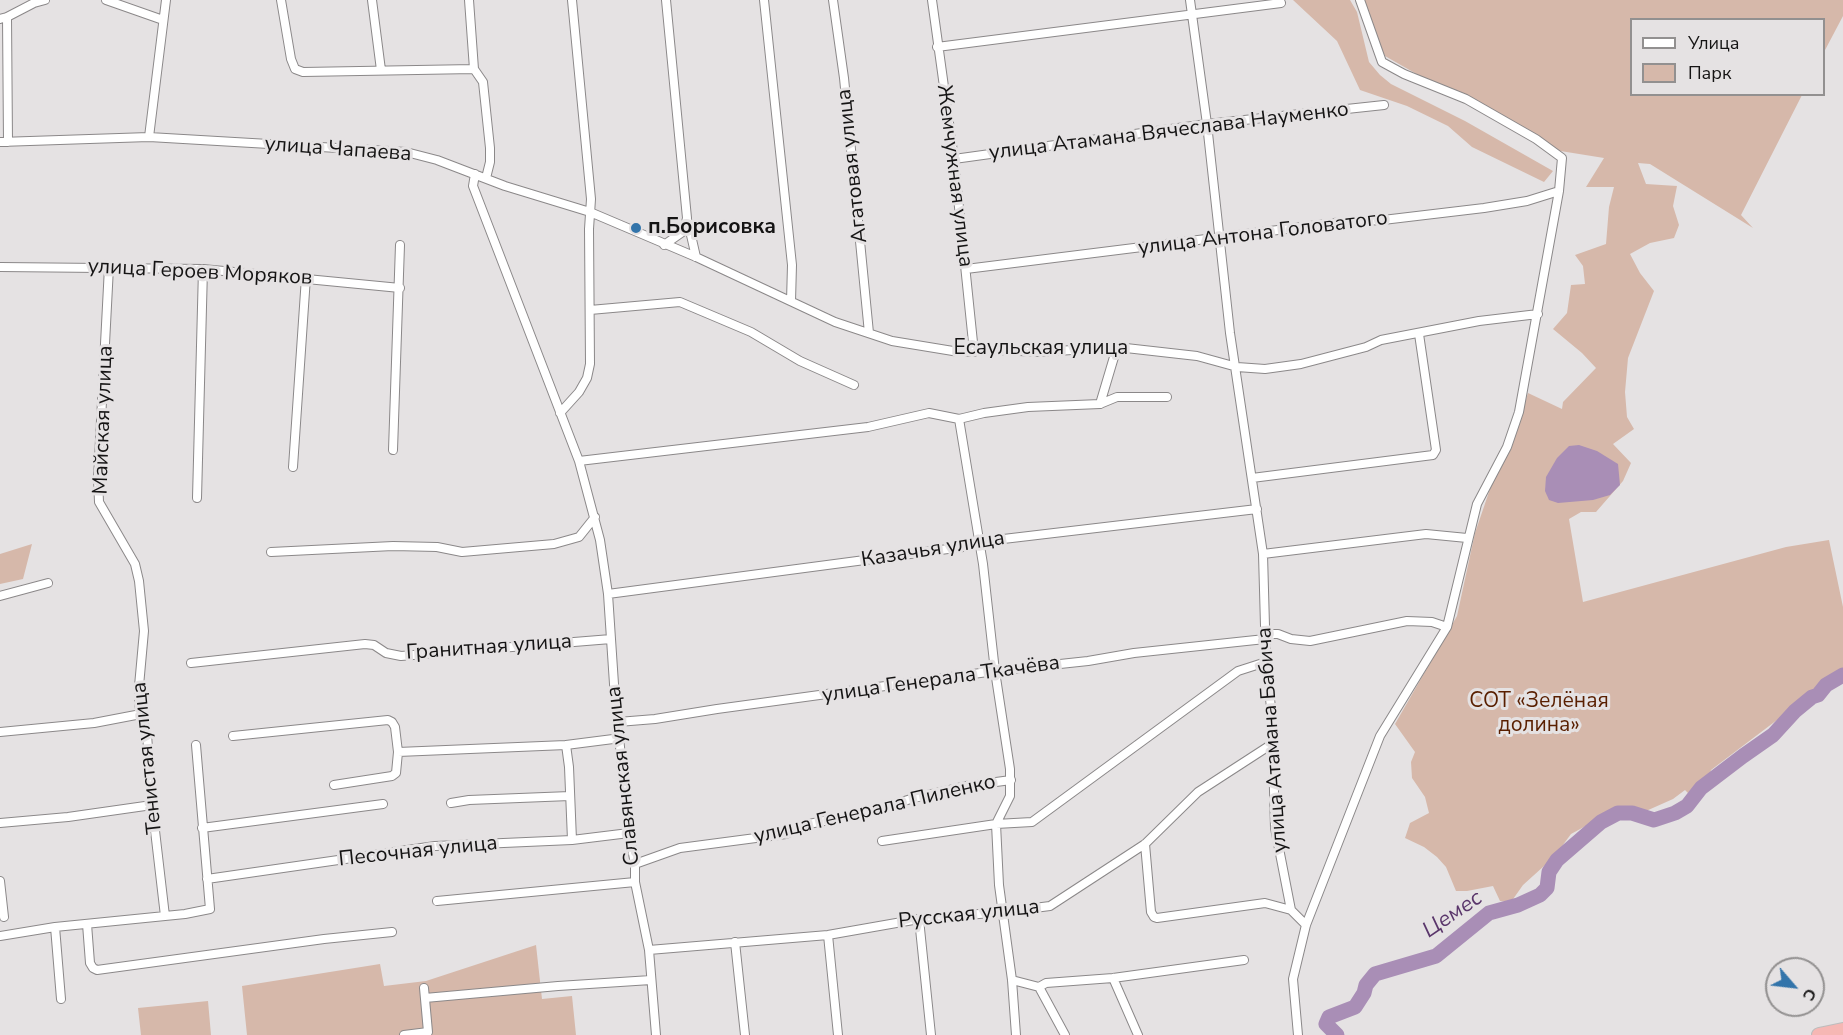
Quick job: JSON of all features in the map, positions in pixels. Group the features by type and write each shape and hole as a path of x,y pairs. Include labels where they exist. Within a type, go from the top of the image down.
{"highway":[{"path":"1819,1035 1843,1030"}],"street":[{"path":"4,142 4,18 45,0"},
{"path":"106,0 163,20"},
{"path":"149,137 166,0"},
{"path":"281,0 291,59 296,69 303,72 474,69"},
{"path":"372,0 381,70"},
{"path":"469,0 474,69 483,82 490,148 490,162 486,178"},
{"path":"561,413 579,393 587,378 590,364 591,199 572,0"},
{"path":"666,0 687,218 696,257"},
{"path":"764,0 792,266 791,301"},
{"name":"Агатовая улица","path":"833,0 844,78 869,333"},
{"name":"Жемчужная улица","path":"932,0 954,159 974,352"},
{"name":"улица Атамана Бабича","path":"1190,0 1207,124 1230,333 1237,367 1263,554 1266,662 1272,717 1275,828 1291,910"},
{"path":"1298,1035 1293,980 1306,926 1380,736 1447,627 1477,504 1507,447 1520,412 1559,191 1562,158 1536,139 1466,99 1382,63 1360,0"},
{"path":"938,47 1281,3"},
{"name":"улица Атамана Вячеслава Науменко","path":"954,159 1207,124 1384,105"},
{"name":"улица Чапаева","path":"4,142 149,137 405,152 437,160 590,212"},
{"path":"475,174 473,186 579,461 868,427 929,413 959,419 1028,407 1100,404 1117,397 1167,397"},
{"name":"улица Антона Головатого","path":"966,269 1342,222 1383,220 1484,208 1527,201 1559,191"},
{"name":"Есаульская улица","path":"590,212 696,257 835,322 912,345 959,352 996,350 1042,352 1117,347 1197,357 1237,367 1264,369 1301,364 1366,348 1381,340 1479,321 1538,314"},
{"path":"664,245 684,231 687,218"},
{"path":"393,450 400,245"},
{"name":"улица Героев Моряков","path":"0,267 203,269 306,277 400,288"},
{"name":"Майская улица","path":"109,267 98,478 99,502 135,564"},
{"path":"197,498 203,269"},
{"path":"293,467 306,277"},
{"path":"590,310 680,302 751,332 800,362 854,385"},
{"path":"1252,478 1433,455 1436,450 1419,334"},
{"path":"1100,404 1117,347"},
{"path":"959,419 1011,780 1010,796 996,824 999,885 1012,981 1016,1035"},
{"name":"Славянская улица","path":"579,461 595,517 608,594 618,722 635,864 635,882 649,950 656,1035"},
{"name":"Казачья улица","path":"608,594 963,547 978,542 1257,509"},
{"path":"271,552 393,546 437,547 462,552 555,544 579,537 595,517"},
{"path":"1263,554 1426,534 1467,538"},
{"name":"Тенистая улица","path":"135,564 139,580 144,631 139,686 141,714 147,734 152,805 165,916"},
{"path":"0,596 48,584"},
{"name":"улица Генерала Ткачёва","path":"618,722 655,719 1278,634 1291,639 1310,641 1407,621 1432,622 1447,627"},
{"name":"Гранитная улица","path":"191,663 365,644 374,645 393,656 401,656 611,639"},
{"name":"улица Генерала Пиленко","path":"882,841 996,824 1032,822 1238,671 1266,662"},
{"path":"0,732 94,723 141,714"},
{"path":"233,736 388,720 392,722 395,727 398,752 398,768 392,776 334,785"},
{"path":"398,752 566,745 621,738"},
{"name":"Русская улица","path":"649,950 828,935 919,919 1050,906 1144,844 1198,792 1272,744"},
{"path":"0,936 210,909 196,745"},
{"path":"566,745 570,767 572,840"},
{"name":"улица Генерала Пиленко","path":"635,864 680,848 786,834 809,824 869,812 914,798 966,786 1011,780"},
{"path":"451,803 469,800 570,796"},
{"path":"202,828 383,804"},
{"path":"0,823 68,817 152,805"},
{"name":"Песочная улица","path":"207,879 435,846 572,840 630,833"},
{"path":"1144,844 1151,912 1154,917 1265,903 1291,910 1306,926"},
{"path":"0,881 4,916"},
{"path":"437,900 635,882"},
{"path":"919,919 931,1035"},
{"path":"87,924 90,963 97,970 392,932"},
{"path":"56,927 61,999"},
{"path":"828,935 838,1035"},
{"path":"735,942 745,1035"},
{"path":"1012,981 1039,987 1046,982 1113,978 1244,960"},
{"path":"1113,978 1138,1035"},
{"path":"425,998 651,980"},
{"path":"1039,987 1065,1035"},
{"path":"404,1035 428,1032 424,988"}],"green space":[{"path":"1293,0 1350,0 1357,12 1369,62 1380,75 1391,84 1465,121 1553,171 1544,182 1472,147 1448,126 1407,106 1360,90 1337,41"},
{"name":"СОТ «Зелёная долина»","path":"1355,0 1843,0 1843,16 1825,50 1825,18 1630,18 1630,96 1801,96 1741,215 1753,228 1650,164 1638,163 1646,184 1677,186 1673,206 1679,225 1674,238 1650,243 1630,254 1640,273 1654,291 1628,358 1625,392 1627,417 1634,429 1613,444 1631,463 1623,481 1596,512 1581,512 1569,519 1583,602 1786,547 1829,540 1843,607 1843,670 1711,770 1709,777 1688,793 1685,790 1673,799 1646,811 1615,810 1571,834 1554,857 1523,885 1511,902 1500,901 1493,886 1456,891 1446,867 1437,857 1424,847 1405,838 1410,823 1429,813 1425,797 1412,778 1411,762 1415,752 1395,724 1457,616 1475,533 1491,486 1511,449 1528,393 1562,409 1563,402 1596,368 1553,329 1567,313 1571,285 1585,284 1583,266 1575,255 1606,244 1609,207 1614,187 1586,187 1604,158 1548,149 1385,56"},
{"path":"32,544 23,579 0,584 0,554"},
{"path":"536,945 542,999 572,996 576,1035 247,1035 242,986 380,964 384,986 426,981"},
{"path":"208,1001 211,1035 141,1035 138,1008"}],"shaded area":[{"path":"1579,445 1597,451 1618,464 1620,485 1610,495 1593,500 1558,503 1549,500 1545,491 1546,477 1557,458 1569,446"}],"waterway":[{"name":"Цемес","path":"1337,1035 1326,1024 1329,1017 1355,1007 1366,985 1375,974 1436,956 1489,913 1518,905 1540,895 1547,888 1549,872 1557,860 1601,822 1618,813 1632,813 1654,820 1687,806 1701,788 1773,735 1795,711 1818,695 1826,685 1843,675"}],"place":[{"name":"п.Борисовка","path":"636,228"}]}
